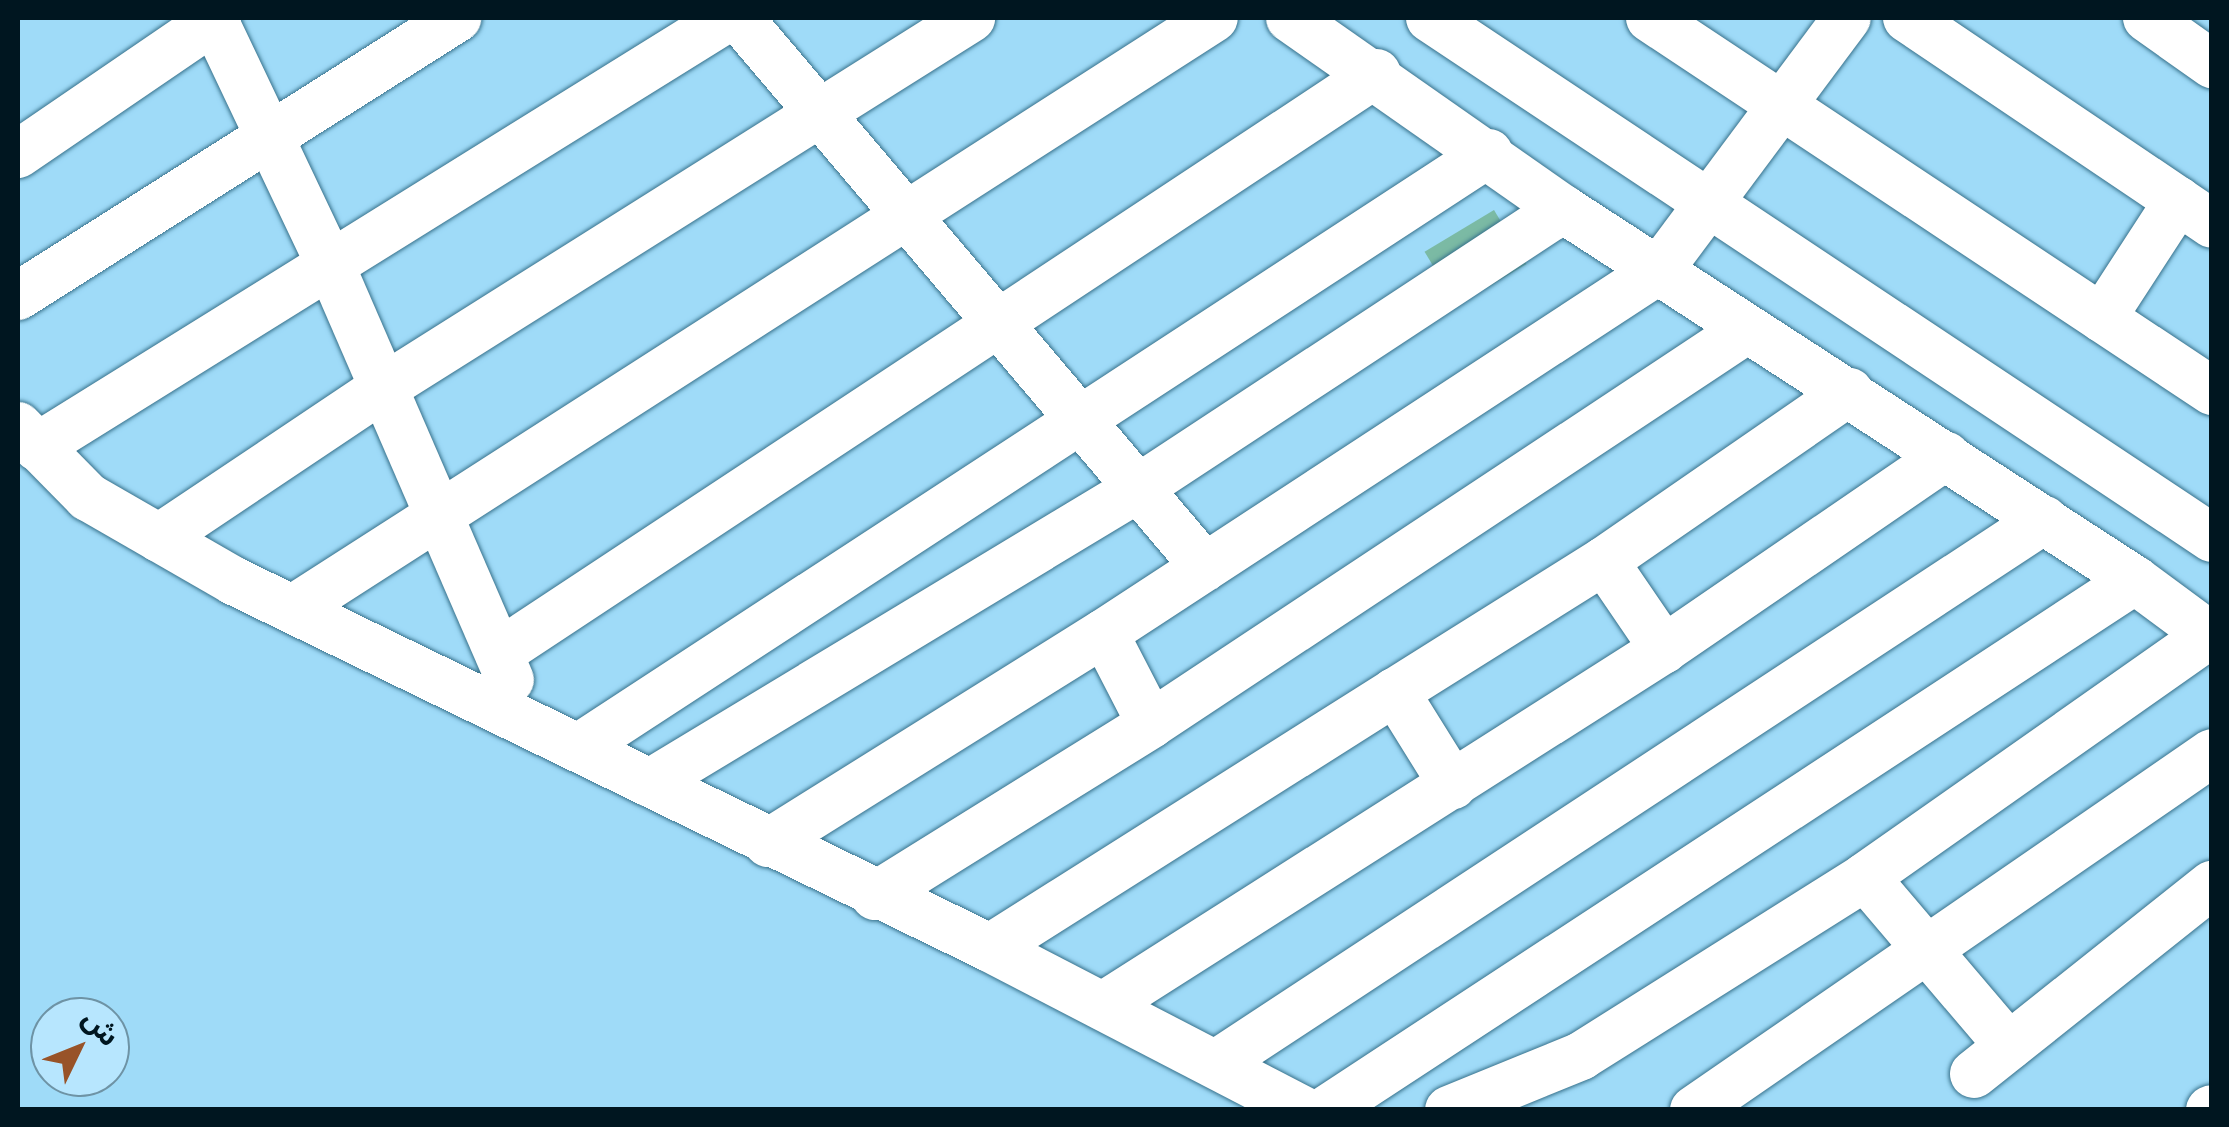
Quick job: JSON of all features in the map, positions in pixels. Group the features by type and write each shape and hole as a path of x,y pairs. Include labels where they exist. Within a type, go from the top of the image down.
{"street":[{"path":"18,154 215,18 330,264 528,725"},
{"path":"18,296 457,18"},
{"path":"728,18 330,264 27,437 88,496 293,609 768,844 990,948 1303,1110"},
{"path":"738,18 1205,567"},
{"path":"159,538 383,388 970,18"},
{"path":"293,609 438,512 1214,18"},
{"path":"1430,18 2212,538"},
{"path":"1650,18 2212,391"},
{"path":"768,844 1104,633 1659,270 1784,109 1847,18"},
{"path":"1906,18 2195,212 2102,318"},
{"path":"2147,18 2212,64"},
{"path":"1321,25 1377,74 1562,208 2135,580 2210,636 1865,876 1581,1056 1449,1110"},
{"path":"498,652 1377,74"},
{"path":"578,748 1489,153"},
{"path":"650,783 1137,489 1562,208"},
{"path":"876,896 1152,724 1746,330"},
{"path":"990,948 1604,561 1849,392"},
{"path":"1103,1006 1664,649 1946,456"},
{"path":"1216,1064 2044,520"},
{"path":"1604,561 1664,649"},
{"path":"1326,1110 2135,580"},
{"path":"1104,633 1152,724"},
{"path":"1395,692 1453,785"},
{"path":"1694,1110 2212,753"},
{"path":"1865,876 1926,948 1992,1060 2212,886"}],"building":[{"path":"1494,210 1526,264 1457,306 1425,252"}]}
